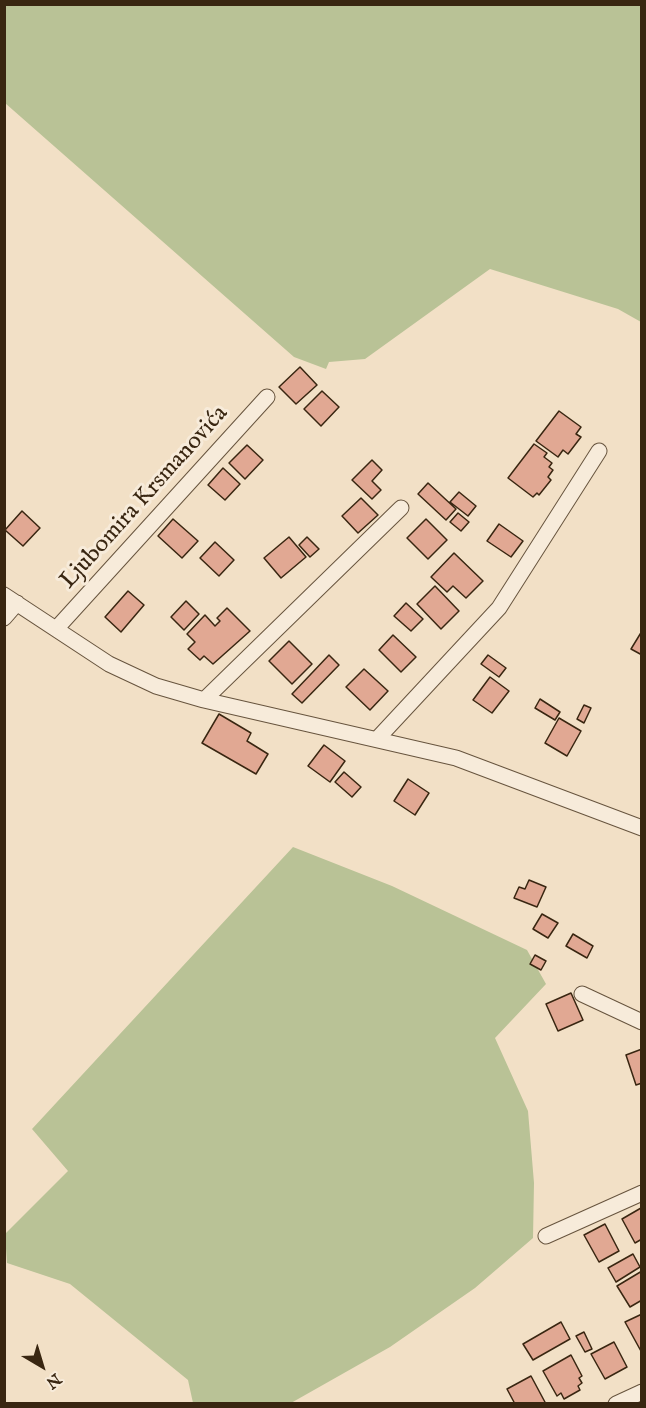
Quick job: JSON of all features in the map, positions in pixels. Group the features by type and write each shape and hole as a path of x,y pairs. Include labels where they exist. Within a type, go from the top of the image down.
{"street":[{"name":"Ljubomira Krsmanovića","path":"56,629 267,397"},
{"path":"378,738 499,608 599,451"},
{"path":"204,700 401,508"},
{"path":"4,618 11,599 132,676 204,700 332,731 378,738 473,764 640,823"},
{"path":"582,994 642,1022"},
{"path":"546,1236 642,1193"},
{"path":"616,1404 642,1392"}],"green space":[{"path":"5,4 641,5 641,322 618,309 490,269 365,359 329,362 326,369 294,357 5,103"},
{"path":"293,847 392,886 527,950 546,984 495,1038 528,1111 534,1183 533,1238 475,1288 390,1347 291,1403 193,1403 188,1380 70,1284 7,1263 5,1234 68,1171 32,1129"}],"building":[{"path":"300,367 317,385 296,404 279,387"},
{"path":"322,391 339,407 321,426 304,409"},
{"path":"559,411 581,427 576,434 581,437 568,454 563,450 558,457 536,441"},
{"path":"534,444 547,453 544,457 552,463 549,467 553,470 548,477 551,480 539,495 537,493 533,497 508,478"},
{"path":"247,445 263,460 245,479 229,463"},
{"path":"372,460 382,470 372,481 381,490 372,499 352,480"},
{"path":"223,468 240,484 225,500 208,485"},
{"path":"428,483 456,509 446,520 418,494"},
{"path":"459,492 476,506 468,516 450,502"},
{"path":"361,498 378,515 358,533 342,516"},
{"path":"22,511 40,528 23,546 5,530"},
{"path":"458,513 469,522 461,531 450,522"},
{"path":"173,519 198,541 182,558 158,536"},
{"path":"426,519 447,540 428,559 407,538"},
{"path":"499,524 523,541 511,557 487,541"},
{"path":"289,537 306,557 281,578 264,558"},
{"path":"307,537 319,549 310,557 299,545"},
{"path":"215,542 234,560 219,576 200,558"},
{"path":"454,553 483,581 466,598 453,586 447,592 431,577"},
{"path":"435,586 459,611 441,629 417,604"},
{"path":"128,591 144,605 121,632 105,617"},
{"path":"186,601 199,614 184,630 171,617"},
{"path":"406,603 423,619 411,631 394,616"},
{"path":"227,608 250,631 213,664 204,656 200,660 188,649 195,642 187,634 205,615 215,626 220,621 217,618"},
{"path":"642,631 642,655 631,649"},
{"path":"393,635 416,657 401,672 379,650"},
{"path":"289,641 312,664 292,684 269,661"},
{"path":"329,655 339,665 302,703 292,694"},
{"path":"488,655 506,668 499,677 481,664"},
{"path":"364,669 388,691 370,710 346,687"},
{"path":"490,677 509,691 492,713 473,700"},
{"path":"540,699 560,712 555,720 535,708"},
{"path":"584,705 591,708 584,723 577,719"},
{"path":"219,714 251,733 247,741 268,754 256,774 202,743"},
{"path":"559,718 581,731 567,756 545,743"},
{"path":"324,745 345,761 330,782 308,766"},
{"path":"344,772 361,787 352,797 335,782"},
{"path":"408,779 429,793 415,815 394,801"},
{"path":"529,880 546,887 537,907 514,898 519,887 525,889"},
{"path":"542,914 558,923 548,938 533,929"},
{"path":"573,934 593,946 587,958 566,946"},
{"path":"535,955 546,961 541,970 530,964"},
{"path":"571,993 583,1020 558,1031 546,1004"},
{"path":"642,1049 642,1083 636,1085 626,1055"},
{"path":"641,1208 642,1239 635,1243 622,1219"},
{"path":"605,1224 619,1251 599,1262 584,1235"},
{"path":"633,1254 640,1267 616,1282 608,1268"},
{"path":"642,1271 642,1300 630,1307 617,1286"},
{"path":"642,1314 642,1353 625,1322"},
{"path":"561,1322 570,1339 533,1360 523,1344"},
{"path":"584,1332 592,1349 585,1352 576,1336"},
{"path":"614,1342 627,1367 605,1379 591,1354"},
{"path":"571,1355 582,1376 579,1378 582,1383 578,1386 580,1390 564,1399 561,1393 557,1396 543,1371"},
{"path":"531,1376 546,1404 515,1404 507,1389"}]}
